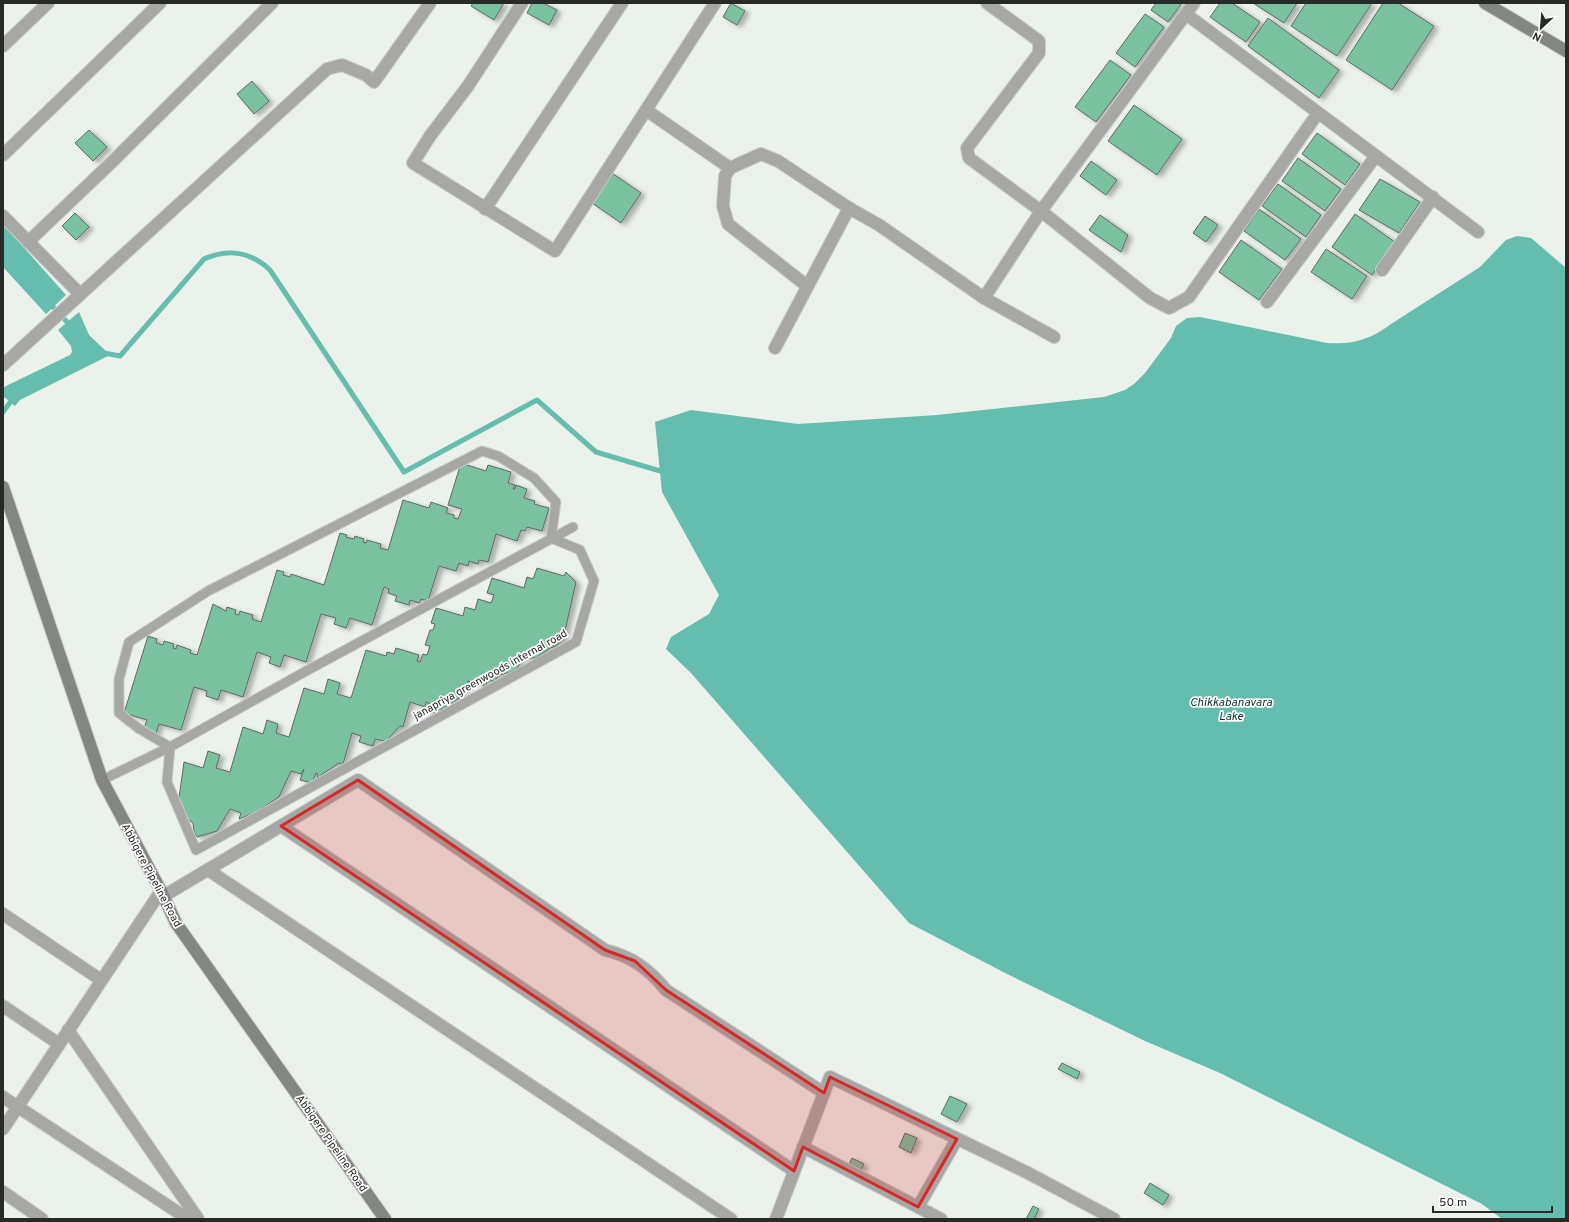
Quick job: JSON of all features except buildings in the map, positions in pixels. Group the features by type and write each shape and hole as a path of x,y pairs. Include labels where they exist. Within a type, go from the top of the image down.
{"main road":[{"path":"1485,3 1566,51"},
{"name":"Abbigere Pipeline Road","path":"3,487 102,780 180,929 386,1219"}],"street":[{"path":"3,46 48,3"},
{"path":"3,155 160,3"},
{"path":"28,242 113,161 272,3"},
{"path":"3,364 327,69 342,65 366,75 374,82 430,3"},
{"path":"522,3 468,86 430,136 413,163 555,251 715,3"},
{"path":"485,209 622,3"},
{"path":"987,3 1039,41 1039,53 967,148 969,158 1042,211 1150,298 1169,308 1189,297 1318,113"},
{"path":"984,298 1042,211 1194,3"},
{"path":"1186,14 1375,157 1433,197 1478,232"},
{"path":"646,110 730,168"},
{"path":"807,286 728,224 723,206 725,176 730,168 761,154 778,161 849,208 879,225 984,298 1054,337"},
{"path":"1267,302 1375,157"},
{"path":"1382,270 1433,197"},
{"path":"775,348 849,208"},
{"path":"3,216 80,294"},
{"path":"3,1129 68,1030 162,894 208,870 358,780 605,950 625,956 641,965 657,979 666,990 824,1093"},
{"path":"281,826 794,1171"},
{"path":"208,870 731,1219"},
{"path":"3,914 98,978"},
{"path":"3,1006 59,1044"},
{"path":"68,1030 198,1219"},
{"path":"782,1217 794,1171 830,1077 1028,1173 1114,1219"},
{"path":"3,1097 188,1219"},
{"path":"918,1207 957,1139"},
{"path":"803,1147 941,1219"},
{"path":"3,1192 42,1219"}],"lane":[{"path":"170,748 138,728 119,713 119,679 129,642 208,591 482,451 498,456 534,478 556,502 551,538"},
{"path":"102,780 170,748 308,670 572,527"},
{"name":"janapriya greenwoods internal road","path":"170,748 167,782 196,850 576,642 594,581 580,550 551,538"}],"highlighted area":[{"path":"358,780 605,950 635,961 666,990 824,1093 830,1077 957,1139 918,1207 803,1147 794,1171 281,826"}],"water":[{"path":"3,224 66,295 46,314 3,267"},
{"name":"Chikkabanavara Lake","path":"1517,236 1531,238 1566,268 1566,1219 1502,1219 1482,1204 1220,1073 1145,1041 1009,975 909,923 691,673 666,649 671,637 709,614 719,595 662,492 655,422 691,410 798,424 937,415 1104,397 1125,390 1134,384 1145,373 1171,338 1176,326 1187,318 1200,317 1327,343 1353,342 1376,334 1480,267 1506,240"},
{"path":"79,312 89,335 110,355 20,400 15,406 3,396 3,388 70,355 72,352 71,346 58,330"}],"waterway":[{"path":"104,353 120,356 204,259 222,254 239,254 255,259 270,270 404,472 537,400 596,452 667,473"},
{"path":"49,303 71,326"},
{"path":"3,412 14,397"}]}
